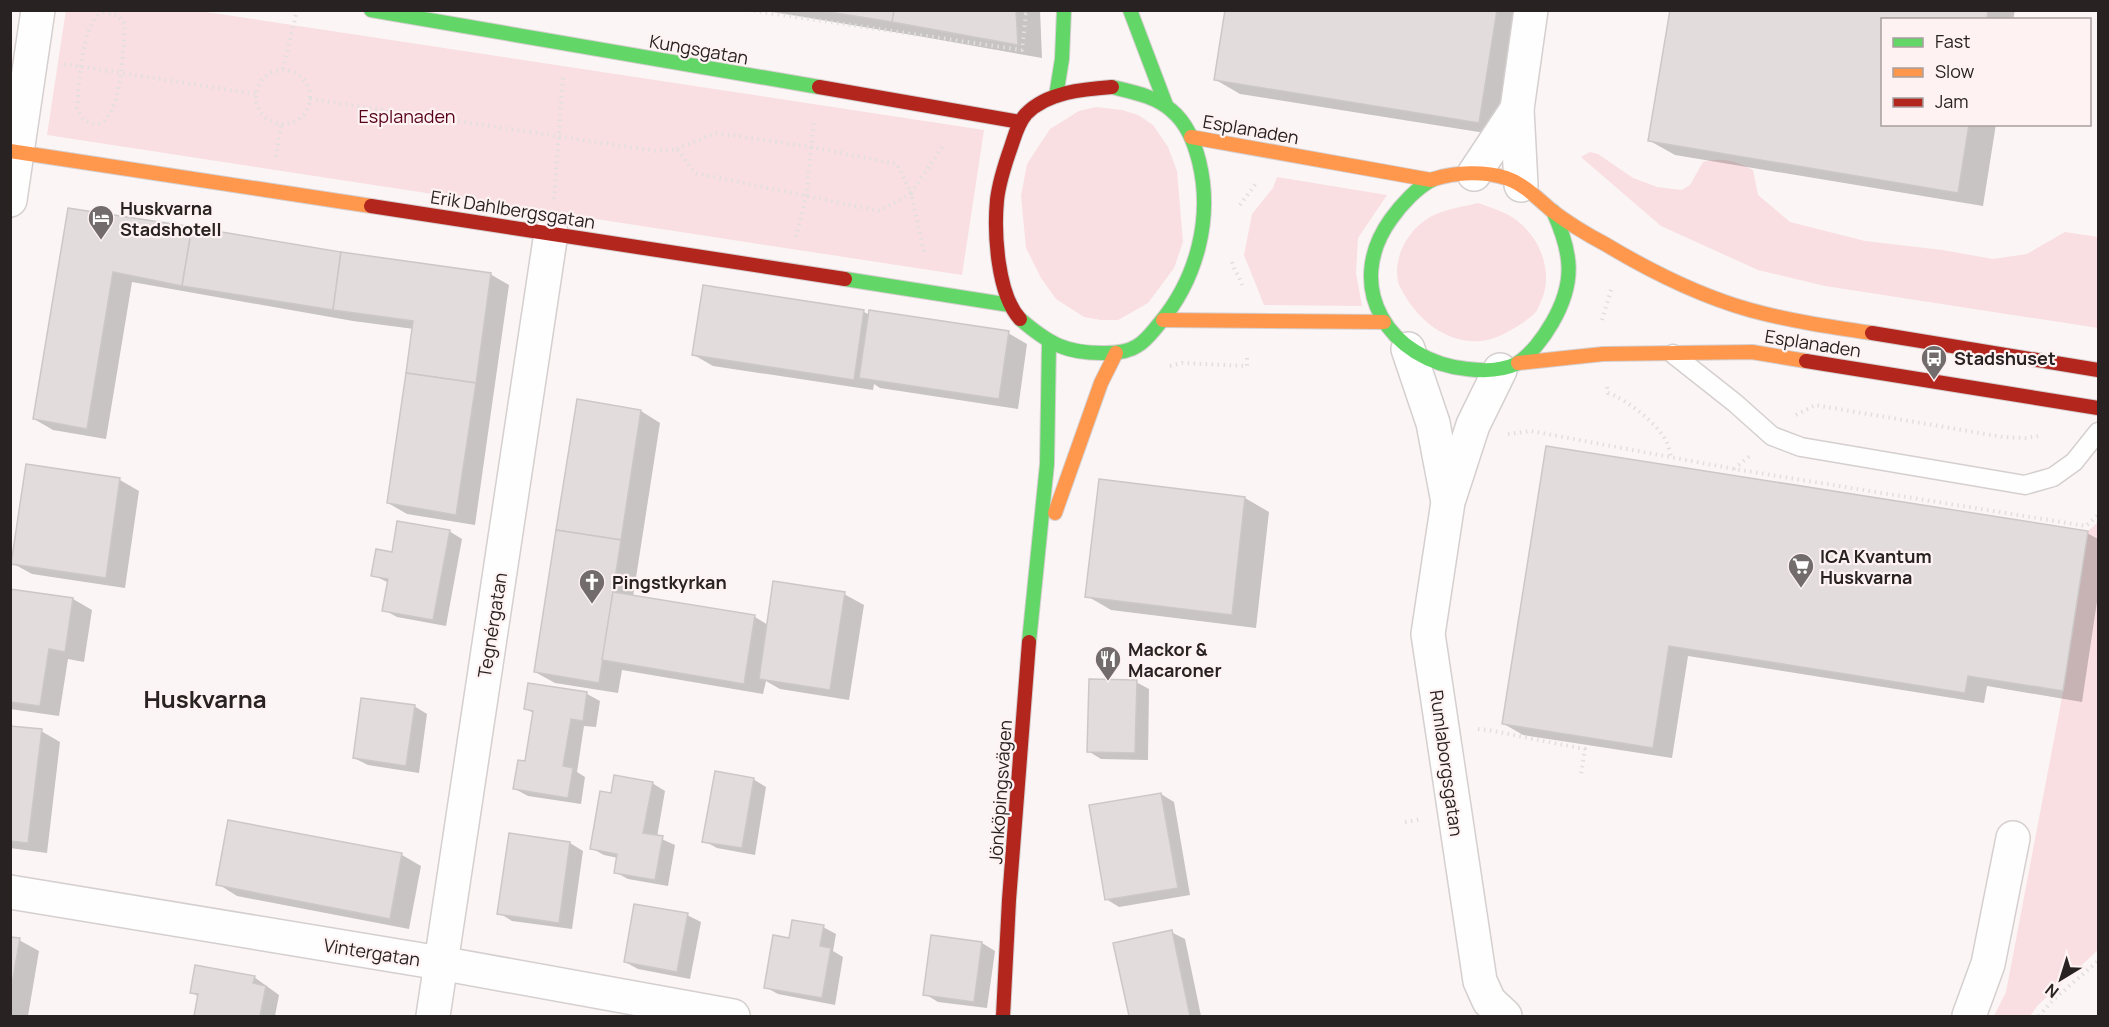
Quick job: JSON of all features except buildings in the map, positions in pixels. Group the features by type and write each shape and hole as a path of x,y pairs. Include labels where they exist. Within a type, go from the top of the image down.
{"street":[{"path":"10,200 14,151 38,10"},
{"name":"Kungsgatan","path":"372,10 1020,122"},
{"path":"1130,10 1166,105"},
{"path":"1521,185 1517,109 1531,10"},
{"path":"1056,96 1062,59 1064,13"},
{"name":"Esplanaden","path":"1020,122 1033,110 1056,96 1086,88 1112,87 1139,93 1166,105 1178,116 1191,137 1431,180"},
{"path":"1474,174 1517,109"},
{"path":"1020,122 1003,169 998,202 998,246 1010,306 1049,344 1063,350 1080,353 1116,352 1137,346 1163,320 1181,296 1194,265 1202,231 1206,197 1202,169 1191,137"},
{"name":"Erik Dahlbergsgatan","path":"14,151 551,232 1010,306"},
{"path":"1474,174 1501,177 1521,185 1553,211 1568,246 1567,288 1560,309 1544,336 1509,366 1473,371 1446,366 1426,359 1408,348 1384,322 1371,287 1370,265 1377,240 1389,220 1405,202 1431,180 1452,175 1474,174"},
{"name":"Esplanaden","path":"1553,211 1627,256 1711,297 1757,312 1819,325 2098,370"},
{"name":"Tegnérgatan","path":"433,1017 551,232"},
{"path":"1163,320 1384,322"},
{"name":"Jönköpingsvägen","path":"1003,1017 1035,571 1047,464 1049,344"},
{"name":"Rumlaborgsgatan","path":"1408,348 1432,423 1448,502"},
{"name":"Jönköpingsvägen","path":"1035,571 1097,392 1116,352"},
{"name":"Esplanaden","path":"1509,366 1604,354 1752,352 2098,408"},
{"name":"Rumlaborgsgatan","path":"1505,1017 1489,1001 1480,981 1428,634 1448,502 1473,425 1509,366"},
{"path":"1970,1017 1988,964 2013,838"},
{"name":"Vintergatan","path":"10,892 440,963 733,1017"}],"lane":[{"path":"1672,352 1772,436 1801,447 2025,485 2053,477 2074,462 2098,434"}],"path":[{"path":"284,69 297,10"},
{"path":"748,10 1022,50 1025,12 1064,13"},
{"path":"107,12 120,17 125,24 118,90 111,113 104,121 94,124 78,114 82,67 89,30 99,14 107,12"},
{"path":"551,232 566,44"},
{"path":"31,59 256,94"},
{"path":"284,69 300,76 310,91 310,99 304,115 289,123 281,124 264,117 258,109 256,94 259,82 266,75 274,70 284,69"},
{"path":"789,270 806,196 819,87"},
{"path":"310,99 656,151 677,149 716,133 811,147 897,164 911,193 933,293"},
{"path":"677,149 695,173 880,211 911,193 966,113"},
{"path":"1239,207 1261,175 1267,151"},
{"path":"1627,256 1608,295 1600,334 1608,393 1620,397 1655,427 1667,442 1671,458"},
{"path":"1232,259 1233,269 1239,276 1246,301 1246,321"},
{"path":"1734,469 1799,413 1815,405 2002,437 2026,438 2074,431 2098,434"},
{"path":"1503,435 1531,431 1734,469 2086,526 2098,515"},
{"path":"1476,729 1488,729 1584,749 1581,774"},
{"path":"2039,1017 2052,1001 2098,961"}],"green space":[{"name":"Esplanaden","path":"66,10 200,11 984,130 962,275 47,135"},
{"path":"1096,107 1122,110 1138,115 1153,125 1168,147 1177,171 1183,242 1174,268 1148,303 1118,320 1084,317 1056,299 1041,278 1026,248 1021,196 1027,164 1050,129 1079,111"},
{"path":"1590,152 1598,154 1633,178 1657,187 1682,190 1690,185 1703,162 1723,160 1735,162 1753,170 1758,195 1790,222 1865,241 1942,250 1993,259 2027,254 2065,232 2098,237 2098,328 1825,286 1758,270 1661,226 1581,157"},
{"path":"1277,177 1387,195 1358,238 1356,273 1362,306 1264,305 1244,255 1252,214 1273,188"},
{"path":"1478,203 1500,211 1521,224 1541,253 1546,276 1542,299 1533,315 1494,338 1469,341 1446,335 1426,322 1410,304 1398,284 1397,272 1400,253 1404,245 1422,222 1442,212"},
{"path":"2098,522 2098,950 2038,1005 2030,1016 1994,1016 2006,992 2063,692 2088,531"}],"traffic: fast":[{"path":"371,10 819,87"},
{"path":"1056,96 1062,59 1064,10"},
{"path":"1130,10 1166,105"},
{"path":"1020,319 1059,346 1092,353 1126,351 1143,341 1159,324 1183,288 1192,268 1203,226 1204,204 1199,161 1192,140 1177,115 1165,105 1143,95 1112,87"},
{"path":"1434,179 1410,196 1391,219 1377,245 1371,270 1373,294 1381,316 1396,336 1415,352 1439,363 1473,370 1504,368 1521,361 1541,340 1560,308 1568,281 1567,254 1553,211"},
{"path":"845,279 1010,305"},
{"path":"1029,642 1047,464 1049,343"}],"traffic: slow":[{"path":"1191,137 1431,180"},
{"path":"10,151 371,206"},
{"path":"1434,179 1470,173 1506,178 1524,188 1584,232 1640,264 1694,290 1765,314 1872,333"},
{"path":"1163,320 1384,322"},
{"path":"1518,363 1603,354 1752,352 1806,361"},
{"path":"1055,513 1101,383 1116,353"}],"traffic: jam":[{"path":"819,87 1020,122"},
{"path":"1020,319 1006,294 999,262 996,229 999,187 1017,129 1026,114 1055,96 1112,87"},
{"path":"371,206 845,279"},
{"path":"1872,333 2098,370"},
{"path":"1806,361 2098,408"},
{"path":"1003,1016 1009,900 1029,642"}],"place":[{"name":"Huskvarna Stadshotell","path":"101,241"},
{"name":"Stadshuset","path":"1934,381"},
{"name":"ICA Kvantum Huskvarna","path":"1801,589"},
{"name":"Pingstkyrkan","path":"592,605"},
{"name":"Mackor & Macaroner","path":"1108,682"}],"district":[{"name":"Huskvarna","path":"205,698"}]}
